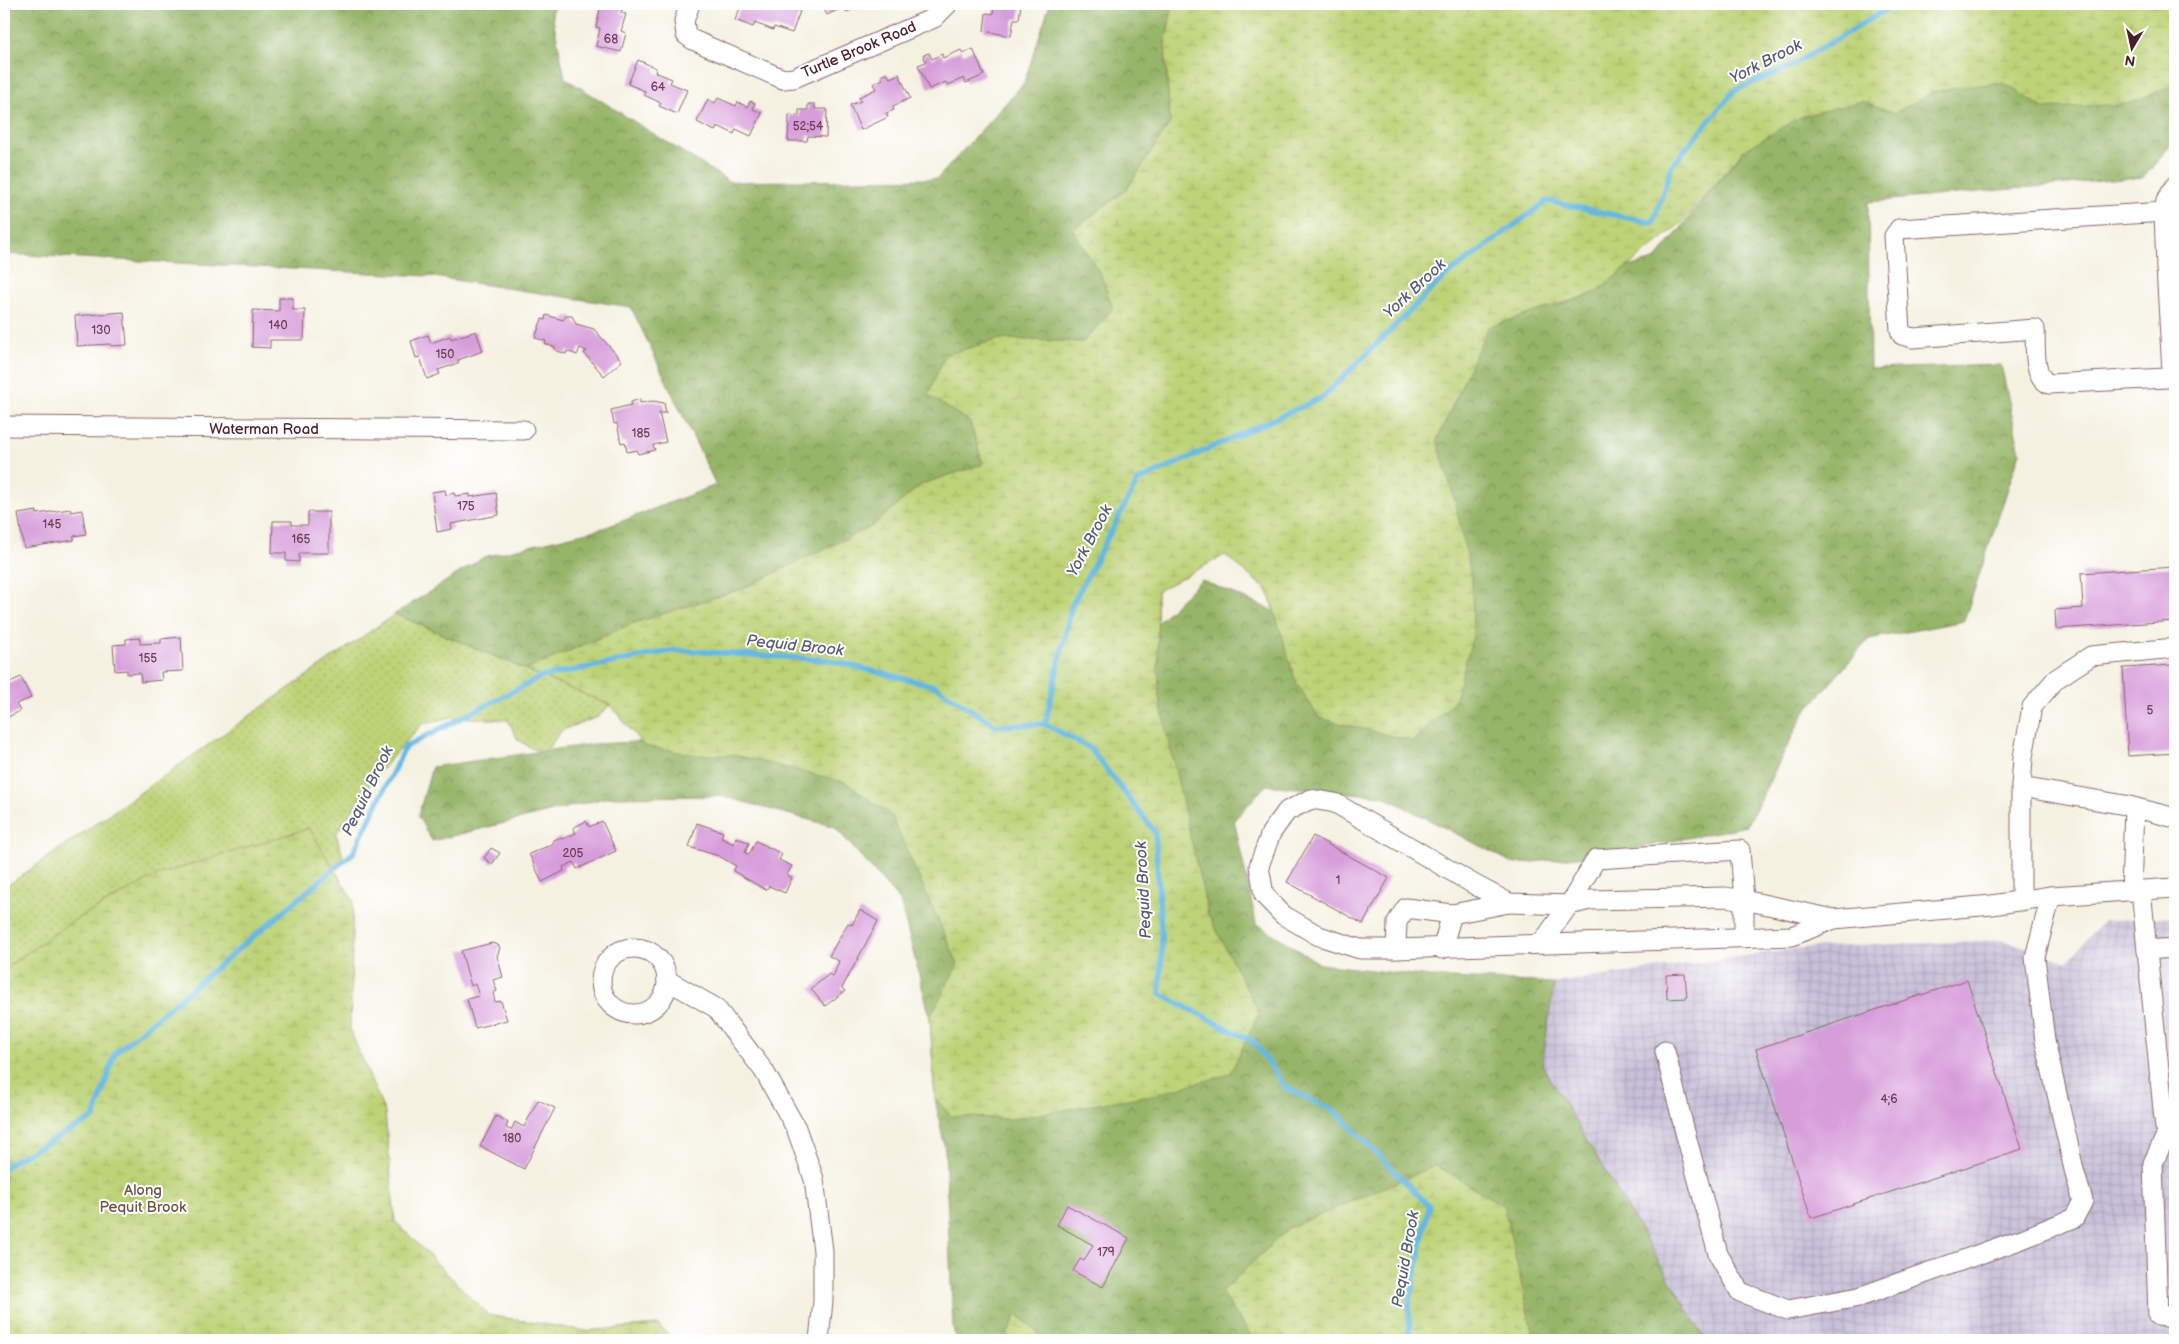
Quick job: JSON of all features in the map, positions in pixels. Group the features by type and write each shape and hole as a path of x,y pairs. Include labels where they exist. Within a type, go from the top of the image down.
{"street":[{"name":"Turtle Brook Road","path":"690,4 686,10 684,21 686,34 693,40 783,79 794,78 934,18 948,4"},
{"path":"2164,212 1899,229 1894,236 1900,330 1902,335 1913,338 2035,329 2038,372 2044,382 2049,384 2166,378 2171,376 2171,267 2164,212 2166,201 2175,186"},
{"name":"Waterman Road","path":"4,426 524,430"},
{"path":"2021,901 2021,787 2023,756 2032,707 2056,679 2091,656 2175,648"},
{"path":"2021,787 2134,808 2175,818"},
{"path":"1509,903 1335,803 1311,799 1288,811 1271,833 1259,866 1264,895 1282,915 1319,936 1360,949 1396,950 1792,936 1834,919 2021,901 2051,896 2175,888"},
{"path":"2134,808 2136,890 2147,950 2165,1129 2172,1128"},
{"path":"1541,944 1570,905 1596,859 1740,850 1744,900 1744,938"},
{"path":"1665,1051 1718,1254 1740,1292 1788,1310 1859,1297 2074,1218 2083,1200 2075,1174 2045,1041 2035,957 2051,896"},
{"path":"1396,950 1397,922 1406,908 1452,914 1509,903 1570,905 1590,900 1725,897 1834,919"},
{"path":"1442,949 1452,914"},
{"path":"2147,950 2175,948"},
{"path":"668,980 716,1008 764,1071 796,1128 814,1179 823,1251 823,1301 819,1340"},
{"path":"2172,1128 2153,1163 2153,1172 2158,1316 2175,1318"}],"shaded area":[{"path":"2175,916 2175,1340 1706,1340 1542,1065 1554,983 1801,948 2004,940 2067,962 2103,921"}],"green space":[{"path":"4,4 556,4 552,14 565,78 730,182 937,179 1024,83 1050,4 1173,4 1165,44 1170,123 1127,189 1073,230 1101,275 1113,309 1083,342 1000,339 929,395 970,422 983,464 922,484 872,526 742,589 631,624 526,670 395,614 484,557 604,528 716,485 631,307 428,276 4,254"},
{"path":"1173,4 2175,4 2175,85 2127,104 2044,108 2002,82 1935,91 1895,113 1863,101 1802,116 1743,151 1686,219 1595,293 1488,327 1437,440 1454,498 1472,579 1473,636 1454,702 1413,741 1319,718 1296,682 1268,591 1225,555 1157,591 1159,699 1208,914 1259,1013 1230,1074 1156,1094 1011,1119 951,1116 935,1098 930,1017 958,964 891,815 845,782 735,755 697,755 644,746 610,705 526,670 631,624 742,589 872,526 922,484 983,464 970,422 928,395 945,355 1000,339 1083,342 1113,309 1101,275 1073,230 1127,189 1170,123 1165,44"},
{"path":"2175,4 2175,140 2144,177 1868,202 1870,369 2001,365 2020,452 1964,621 1869,639 1804,713 1747,826 1613,853 1515,864 1383,796 1266,785 1234,820 1256,923 1320,964 1430,977 1554,983 1542,1065 1706,1340 1534,1340 1503,1206 1289,1228 1221,1292 1254,1340 1045,1340 1017,1314 1005,1340 956,1340 953,1327 945,1150 935,1098 930,1017 900,901 835,827 722,796 609,797 432,841 418,816 432,767 593,744 701,739 1103,676 1201,580 1302,623 1453,310 1655,260 1789,95"},
{"name":"Along Pequit Brook","path":"395,614 610,705 598,717 562,730 543,755 518,740 508,720 452,717 422,724 378,773 336,834 344,860 243,950 4,1340 4,888"},
{"name":"Along Pequit Brook","path":"309,828 353,900 350,1030 385,1113 395,1221 488,1315 585,1331 658,1325 674,1340 4,1340 4,969 71,922 160,874"},
{"path":"1436,1165 1504,1206 1534,1340 1254,1340 1221,1292 1289,1228"},
{"path":"1017,1314 1045,1340 1005,1340"}],"building":[{"path":"597,4 623,4 621,13 626,14 621,31 626,33 621,52 596,46 600,28 596,27 600,9 596,8"},
{"path":"742,4 775,4 783,6 784,4 800,11 792,33 774,27 773,30 755,23 753,27 735,20"},
{"path":"821,4 862,4 846,12 843,7 827,15"},
{"path":"862,4 874,4 864,9"},
{"path":"994,4 1021,4 1019,19 1014,19 1011,36 984,31 986,13 993,14"},
{"path":"973,49 984,75 966,83 964,78 948,85 946,82 929,89 918,65 926,62 923,55 929,53 932,59 942,54 943,58 961,50 963,54"},
{"path":"638,60 656,68 655,72 672,79 670,83 687,90 677,114 659,106 661,103 644,95 645,91 628,84"},
{"path":"887,73 890,78 899,74 910,98 893,106 894,110 886,113 888,117 861,130 850,105 861,101 859,97 876,89 873,84 883,79 881,76"},
{"path":"718,98 736,106 738,102 747,107 750,101 755,103 753,109 762,113 751,136 736,129 734,134 718,126 715,131 697,122 708,99 715,103"},
{"path":"808,104 815,104 815,109 827,109 826,137 808,136 807,141 788,141 789,115 799,116 799,110 808,110"},
{"path":"279,298 293,298 293,310 305,310 304,340 270,340 270,348 252,347 253,310 279,311"},
{"path":"124,312 127,345 77,346 75,316"},
{"path":"546,315 563,320 566,316 572,316 576,324 594,329 622,361 604,376 584,353 587,351 580,348 577,355 567,351 566,354 555,350 555,347 545,344 546,341 535,338 542,319 545,320"},
{"path":"476,331 483,351 458,360 459,363 438,370 440,374 427,379 420,357 416,358 411,341 428,335 431,343 450,336 451,339"},
{"path":"640,399 640,403 653,401 664,403 666,413 659,413 666,442 653,445 655,450 638,454 637,450 627,452 625,442 621,443 617,423 614,424 611,410 631,405 631,402"},
{"path":"445,490 446,495 454,493 455,496 470,494 470,497 496,493 499,515 451,524 452,529 437,532 432,492"},
{"path":"70,509 71,512 82,510 86,534 74,536 74,540 24,548 18,514 37,511 37,514"},
{"path":"308,512 329,512 329,553 299,553 299,562 286,561 286,553 272,553 273,521 292,521 292,525 308,525"},
{"path":"2175,567 2175,621 2056,629 2055,610 2083,608 2081,573"},
{"path":"181,637 183,671 161,672 162,680 141,682 140,673 127,674 127,670 115,671 113,645 126,644 126,639 140,638 140,644 161,643 161,639"},
{"path":"2175,665 2175,753 2128,756 2123,668"},
{"path":"21,677 31,698 16,704 20,711 4,719 4,685"},
{"path":"586,821 589,827 602,821 616,851 577,869 574,862 563,867 564,871 542,882 529,854 553,844 554,840 563,839 576,833 573,828"},
{"path":"697,823 723,832 721,838 734,844 736,837 749,843 745,853 749,854 756,841 782,854 779,860 792,866 787,875 792,878 785,893 769,886 766,890 733,871 736,866 719,856 689,847"},
{"path":"1313,836 1389,878 1363,924 1287,882"},
{"path":"491,848 500,853 492,864 484,858"},
{"path":"860,910 878,921 842,988 845,991 825,1006 811,989 829,974 833,977 839,961 829,956 848,923 852,925"},
{"path":"492,943 500,948 497,956 503,977 493,980 497,991 493,993 495,1002 501,1001 507,1020 475,1028 467,999 479,996 475,984 471,986 461,951"},
{"path":"1685,974 1687,998 1667,999 1666,975"},
{"path":"1967,980 2022,1149 1811,1218 1756,1049"},
{"path":"538,1100 555,1108 524,1169 480,1146 496,1116 508,1122 506,1128 511,1130 515,1122 524,1127"},
{"path":"1067,1205 1129,1238 1103,1287 1073,1271 1080,1259 1084,1261 1093,1245 1057,1225"}],"waterway":[{"name":"York Brook","path":"1045,724 1072,605 1138,481 1323,397 1443,278 1547,201 1653,223 1672,165 1734,91 1791,66 1896,4"},
{"name":"Pequid Brook","path":"4,1169 11,1162 94,1118 115,1053 353,853 405,747 541,677 675,650 828,660 935,686 996,726 1045,724 1090,748 1155,832 1162,946 1160,994 1254,1042 1286,1088 1335,1111 1429,1206 1409,1305 1410,1340"}]}
